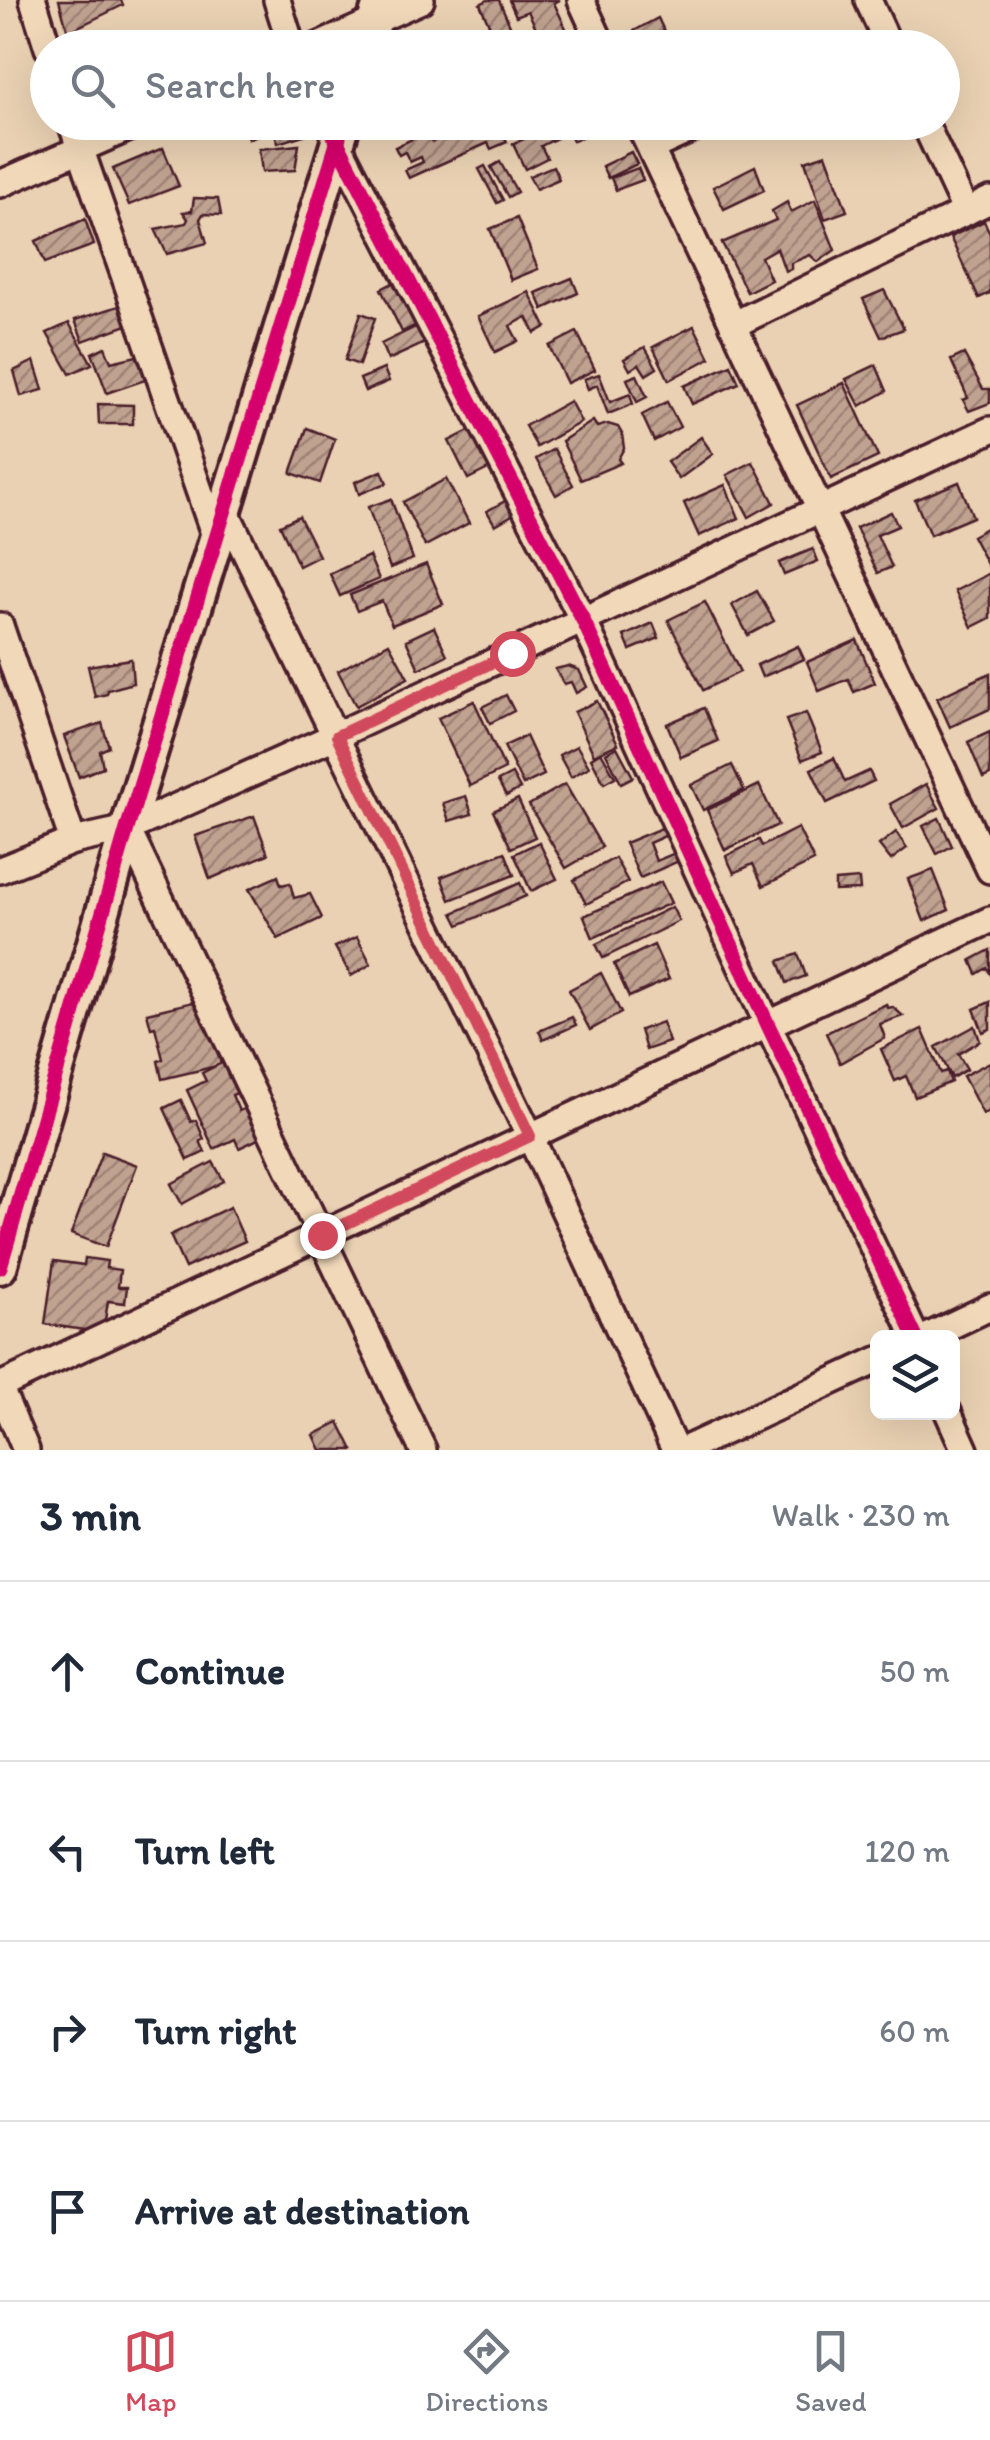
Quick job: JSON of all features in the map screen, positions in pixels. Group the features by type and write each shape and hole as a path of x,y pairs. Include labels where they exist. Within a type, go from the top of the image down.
{"street":[{"path":"33,0 42,30"},
{"path":"277,0 286,30"},
{"path":"374,22 421,0"},
{"path":"581,0 595,30"},
{"path":"868,0 878,30"},
{"path":"77,140 220,525 337,736 530,1136 675,1450"},
{"path":"0,184 102,140"},
{"path":"0,1267 333,140"},
{"path":"342,140 583,620 912,1330"},
{"path":"646,140 990,870"},
{"path":"650,148 668,140"},
{"path":"932,140 966,212"},
{"path":"733,325 990,200"},
{"path":"0,870 73,841 127,830 337,736 990,430"},
{"path":"0,626 73,841"},
{"path":"127,830 423,1450"},
{"path":"26,1450 0,1388 990,920"},
{"path":"942,1330 990,1307"},
{"path":"684,1450 870,1364"},
{"path":"951,1420 964,1450"}],"building":[{"path":"59,0 121,0 123,5 67,30"},
{"path":"499,0 512,30 491,30 480,4"},
{"path":"509,0 560,0 554,3 567,30 537,30 528,11 516,16"},
{"path":"658,18 664,30 636,30"},
{"path":"410,140 507,142 491,149 488,143 409,178 405,170 423,162 421,157 410,162 405,152 399,155 395,147"},
{"path":"522,140 553,140 541,146 547,158 525,169 513,144"},
{"path":"299,145 295,170 262,172 259,149"},
{"path":"163,148 179,186 129,205 113,169"},
{"path":"631,152 637,164 608,178 602,166"},
{"path":"826,154 847,211 825,219 805,161"},
{"path":"500,162 517,192 508,197 491,167"},
{"path":"485,166 503,200 497,203 479,169"},
{"path":"553,166 559,179 536,189 529,176"},
{"path":"755,166 764,190 724,209 713,187"},
{"path":"638,168 643,180 616,190 611,178"},
{"path":"194,198 218,199 221,215 203,214 200,219 207,243 167,254 155,229 186,223 183,212 192,211"},
{"path":"815,200 835,250 818,262 810,255 791,263 791,269 785,271 777,248 761,257 771,280 747,292 722,243 776,220 772,211 787,202 791,212"},
{"path":"517,218 538,269 511,280 490,229"},
{"path":"85,219 94,245 45,263 36,241"},
{"path":"984,221 990,233 990,293 979,298 950,237"},
{"path":"572,278 578,293 543,309 536,293"},
{"path":"399,280 420,323 402,332 381,289"},
{"path":"884,290 904,329 881,337 863,299"},
{"path":"529,292 546,327 535,333 527,317 510,326 518,341 495,352 478,316"},
{"path":"122,305 127,325 83,341 75,320"},
{"path":"361,313 375,318 359,365 345,360"},
{"path":"69,323 92,364 70,374 47,333"},
{"path":"422,324 429,341 388,360 381,344"},
{"path":"694,326 710,358 669,380 653,347"},
{"path":"577,332 595,370 567,383 549,346"},
{"path":"105,347 111,362 141,355 148,379 107,393 92,353"},
{"path":"645,347 657,368 646,375 639,364 630,370 624,359"},
{"path":"964,354 983,389 990,389 990,403 969,411 963,400 968,398 951,360"},
{"path":"34,361 43,390 21,396 14,371"},
{"path":"731,365 739,383 692,404 684,386"},
{"path":"876,365 887,391 860,406 846,379"},
{"path":"384,369 389,381 365,391 360,379"},
{"path":"599,374 610,402 630,394 633,404 608,414 597,385 588,389 584,379"},
{"path":"637,375 647,397 637,402 627,379"},
{"path":"844,383 878,457 831,479 797,405"},
{"path":"570,401 581,422 537,447 525,426"},
{"path":"667,402 680,427 654,441 642,415"},
{"path":"98,404 133,405 133,424 99,424"},
{"path":"593,421 597,427 618,427 624,448 618,459 621,463 581,480 562,441"},
{"path":"307,428 335,439 320,483 291,473"},
{"path":"473,429 492,467 468,479 449,441"},
{"path":"701,437 713,454 679,479 667,462"},
{"path":"554,449 573,485 556,495 536,459"},
{"path":"753,462 774,503 749,517 727,475"},
{"path":"382,471 387,483 359,494 355,482"},
{"path":"446,479 469,523 425,546 403,502"},
{"path":"959,482 973,517 930,535 915,500"},
{"path":"725,485 739,518 699,536 684,503"},
{"path":"391,499 413,559 390,568 368,507"},
{"path":"507,500 514,514 495,525 487,511"},
{"path":"891,512 898,526 877,535 892,567 878,573 856,528"},
{"path":"299,516 319,556 299,566 280,525"},
{"path":"988,527 990,565 988,566 972,536"},
{"path":"813,549 818,561 784,575 779,563"},
{"path":"369,556 379,579 340,596 330,574"},
{"path":"426,564 443,604 392,625 382,601 357,611 350,595"},
{"path":"990,573 990,618 972,627 955,591"},
{"path":"757,591 774,621 748,635 732,605"},
{"path":"705,602 740,672 703,690 668,620"},
{"path":"653,623 659,638 630,650 624,636"},
{"path":"434,627 447,655 419,669 406,640"},
{"path":"857,640 875,683 854,692 848,679 819,691 807,662"},
{"path":"389,643 408,678 356,706 338,671"},
{"path":"798,646 804,659 762,677 757,665"},
{"path":"131,659 133,683 95,697 88,666"},
{"path":"568,666 579,670 587,687 576,693 571,682 564,684 555,669"},
{"path":"990,673 990,709 950,727 937,698"},
{"path":"506,695 514,711 490,723 482,707"},
{"path":"474,701 505,769 470,786 438,718"},
{"path":"597,701 618,744 594,755 574,712"},
{"path":"704,708 718,741 681,757 667,724"},
{"path":"806,713 822,752 802,760 786,720"},
{"path":"102,723 109,747 100,751 103,767 79,777 64,736"},
{"path":"990,732 990,775 983,778 968,742"},
{"path":"526,736 544,775 523,785 504,746"},
{"path":"577,746 589,767 571,777 559,755"},
{"path":"617,747 633,777 621,783 606,753"},
{"path":"601,752 615,777 604,783 591,758"},
{"path":"834,758 845,782 869,771 874,781 827,803 811,769"},
{"path":"732,765 744,790 703,810 691,785"},
{"path":"512,774 520,789 506,796 498,781"},
{"path":"565,784 602,847 566,868 529,805"},
{"path":"926,784 939,808 903,828 890,804"},
{"path":"759,785 778,825 725,850 707,810"},
{"path":"466,796 472,814 449,821 443,803"},
{"path":"518,799 535,837 511,848 493,811"},
{"path":"254,816 268,854 210,879 195,836"},
{"path":"939,818 952,846 937,854 923,826"},
{"path":"664,827 667,835 649,843 656,861 675,853 679,861 640,878 625,843"},
{"path":"798,828 814,861 763,886 753,864 734,873 726,856 759,840 762,846"},
{"path":"896,832 907,848 891,860 879,845"},
{"path":"539,842 557,879 531,891 514,854"},
{"path":"505,852 514,875 450,900 441,877"},
{"path":"615,858 628,882 586,904 574,880"},
{"path":"933,870 949,910 924,921 908,879"},
{"path":"278,876 281,885 290,883 294,898 310,894 322,918 278,939 249,889"},
{"path":"859,879 860,890 835,891 835,881"},
{"path":"661,882 671,903 593,938 584,916"},
{"path":"520,883 526,896 459,925 453,913"},
{"path":"672,907 679,921 603,958 596,944"},
{"path":"357,937 371,964 351,976 335,947"},
{"path":"654,945 669,979 629,997 614,964"},
{"path":"990,950 990,973 987,968 977,974 971,960"},
{"path":"798,954 806,976 787,983 779,961"},
{"path":"601,973 621,1013 590,1030 569,990"},
{"path":"206,999 221,1065 162,1079 158,1061 163,1059 147,1013"},
{"path":"990,1002 990,1029 983,1032 974,1009"},
{"path":"886,1004 903,1016 880,1024 885,1038 840,1063 826,1033"},
{"path":"572,1017 576,1025 543,1040 539,1031"},
{"path":"662,1022 669,1042 646,1050 640,1030"},
{"path":"975,1026 980,1041 958,1054 967,1069 952,1078 936,1047"},
{"path":"922,1029 941,1073 947,1071 951,1082 915,1097 906,1076 895,1081 881,1049"},
{"path":"230,1059 244,1090 232,1095 239,1111 251,1105 265,1136 239,1148 235,1139 214,1149 187,1090 206,1081 202,1073"},
{"path":"990,1062 990,1111 983,1114 963,1076"},
{"path":"181,1100 204,1139 200,1141 205,1152 188,1160 164,1108"},
{"path":"102,1152 137,1165 106,1247 71,1234"},
{"path":"213,1162 224,1181 182,1204 171,1184"},
{"path":"230,1207 245,1241 185,1268 170,1235"},
{"path":"85,1258 107,1261 106,1268 120,1270 118,1287 127,1287 125,1303 108,1301 103,1333 45,1324 54,1261 84,1265"},
{"path":"339,1422 353,1450 321,1450 314,1435"}],"cycle path":[{"path":"336,140 583,620 912,1330"},
{"path":"0,1267 127,829 338,140"}],"route":[{"path":"322,1235 530,1136 337,736 512,653"}]}
